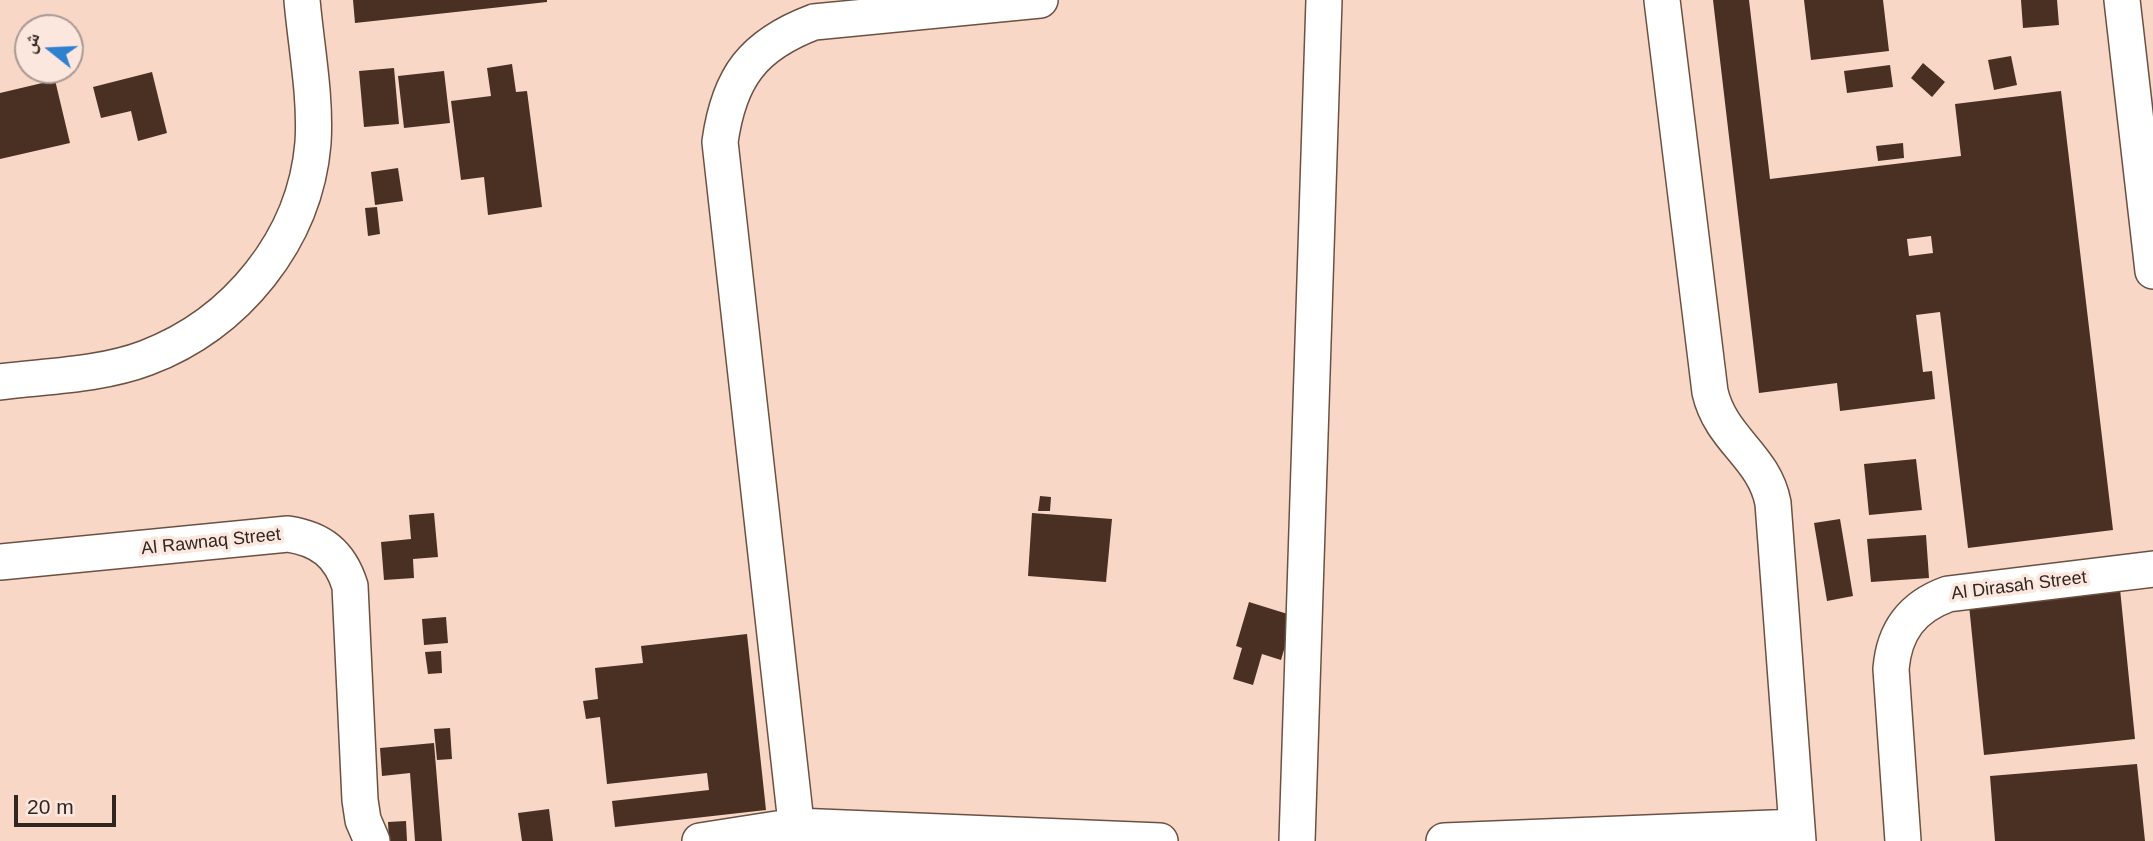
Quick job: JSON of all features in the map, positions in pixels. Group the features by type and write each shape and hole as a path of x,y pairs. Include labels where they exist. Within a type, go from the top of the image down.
{"street":[{"path":"0,382 90,371 145,358 197,333 242,297 282,241 301,200 313,143 302,0"},
{"path":"797,834 720,142 725,109 737,78 758,53 784,33 814,22 1040,0"},
{"path":"1297,841 1324,0"},
{"path":"1444,841 1797,834 1773,503 1765,476 1723,426 1710,392 1662,0"},
{"path":"2122,0 2153,271"},
{"name":"Al Rawnaq Street","path":"0,562 288,534 321,544 334,555 344,569 350,586 360,800 363,820 372,841"},
{"name":"Al Dirasah Street","path":"1903,841 1891,669 1898,636 1907,621 1925,604 1948,594 2153,569"},
{"path":"700,841 797,834 1160,841"}],"building":[{"path":"353,0 547,0 547,2 355,23"},
{"path":"1713,0 1749,0 1770,179 1961,156 1955,104 2061,91 2113,530 1968,548 1940,312 1916,315 1923,372 1932,371 1935,399 1840,411 1837,383 1759,393","holes":["1931,236 1933,253 1909,256 1907,239"]},
{"path":"1804,0 1883,0 1889,51 1811,60"},
{"path":"2021,0 2057,0 2059,25 2023,28"},
{"path":"2011,56 2017,85 1994,90 1988,60"},
{"path":"1923,63 1945,82 1932,97 1911,78"},
{"path":"512,64 516,92 527,91 542,207 488,215 484,177 461,180 451,101 491,96 487,68"},
{"path":"1890,65 1893,87 1847,93 1844,71"},
{"path":"394,68 399,124 364,127 359,71"},
{"path":"444,71 450,123 404,128 398,76"},
{"path":"152,72 167,133 138,141 131,111 101,118 93,87"},
{"path":"38,84 56,84 70,143 0,159 0,93"},
{"path":"1903,143 1904,158 1878,161 1876,146"},
{"path":"398,168 403,201 375,205 371,172"},
{"path":"377,207 380,234 368,236 365,208"},
{"path":"1916,459 1922,510 1869,515 1864,464"},
{"path":"1040,496 1051,497 1050,511 1038,511"},
{"path":"434,513 438,557 413,559 414,578 384,580 381,542 411,539 409,515"},
{"path":"1032,513 1112,519 1106,582 1028,576"},
{"path":"1840,519 1853,596 1827,601 1814,523"},
{"path":"1926,535 1929,578 1871,582 1867,539"},
{"path":"2120,589 2135,739 1984,755 1969,605"},
{"path":"1249,602 1294,616 1281,660 1262,654 1253,685 1233,679 1242,648 1236,646"},
{"path":"446,617 448,643 424,645 422,619"},
{"path":"747,634 766,810 615,827 612,801 709,790 707,773 607,784 600,717 586,719 583,701 598,699 595,668 643,663 641,646"},
{"path":"441,651 442,673 428,674 425,652"},
{"path":"450,728 452,759 437,760 434,729"},
{"path":"434,743 442,841 415,841 410,773 382,776 380,748"},
{"path":"2137,764 2145,841 1995,841 1990,776"},
{"path":"549,809 553,841 522,841 518,813"},
{"path":"406,821 407,841 389,841 388,822"}]}
